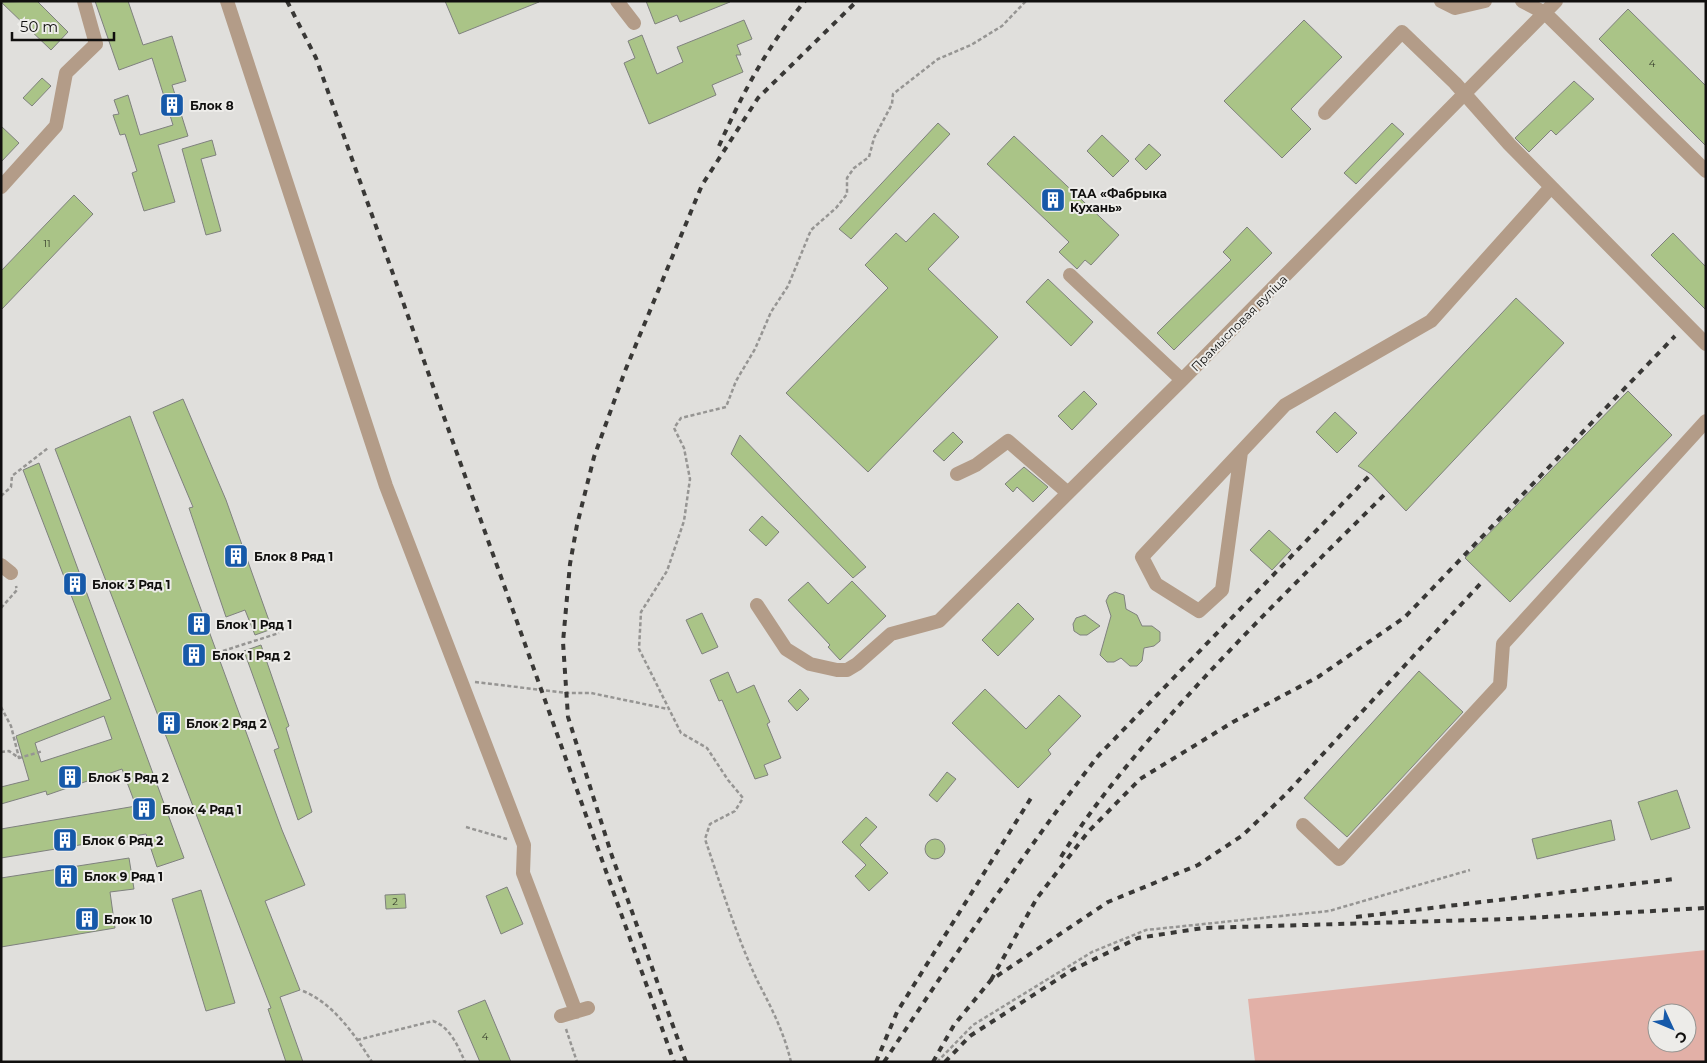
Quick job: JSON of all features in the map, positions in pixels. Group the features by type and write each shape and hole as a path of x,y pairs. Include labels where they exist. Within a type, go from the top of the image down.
{"street":[{"path":"1,187 56,126 66,73 96,44 84,1"},
{"path":"228,1 386,486 524,845 523,873 582,1010 561,1016"},
{"path":"617,1 634,23"},
{"path":"1441,1 1455,8 1485,1"},
{"path":"1522,1 1545,13 1706,171"},
{"name":"Прамысловая вуліца","path":"757,605 786,649 810,664 837,670 847,670 891,634 939,621 1182,380 1556,1"},
{"path":"1325,112 1402,32 1466,94 1509,144 1706,344"},
{"path":"1241,452 1222,590 1199,611 1156,584 1142,557 1241,452 1285,406 1431,321 1551,187"},
{"path":"1070,275 1182,380"},
{"path":"1303,825 1339,859 1500,685 1503,644 1706,420"},
{"path":"957,474 976,465 1008,441 1068,493"}],"path":[{"path":"792,1062 787,1043 772,1006 757,980 705,839 710,824 735,811 744,798 728,780 707,748 681,733 639,649 641,612 668,571 684,521 690,479 684,448 674,428 681,418 726,407 736,381 755,349 772,312 788,286 811,230 836,208 846,194 847,178 854,168 869,157 874,138 892,104 893,94 938,59 971,45 1002,26 1026,1"},
{"path":"1,496 11,487 12,476 48,448"},
{"path":"1,608 17,590 6,569"},
{"path":"224,651 279,633"},
{"path":"462,680 567,693 591,693 668,709"},
{"path":"1,707 11,726 19,758"},
{"path":"19,758 43,750"},
{"path":"1,752 9,751 19,758"},
{"path":"466,827 524,845"},
{"path":"937,1062 973,1024 1092,952 1146,930 1330,911 1470,870"},
{"path":"303,991 319,998 357,1040 372,1062"},
{"path":"561,1016 577,1062"},
{"path":"357,1040 433,1021 441,1024 447,1031 465,1062"}],"shaded area":[{"path":"1706,950 1706,1062 1255,1062 1248,999"}],"building":[{"path":"37,1 68,32 51,50 1,2"},
{"path":"95,1 128,1 143,45 172,36 186,81 172,85 188,136 158,145 175,202 144,211 132,173 137,171 125,134 120,135 113,115 119,114 114,100 128,95 140,135 173,125 152,58 119,70"},
{"path":"445,1 539,1 539,2 459,34"},
{"path":"646,1 730,2 680,22 677,15 655,24"},
{"path":"1628,9 1706,86 1706,146 1599,39"},
{"path":"744,20 752,39 737,45 741,55 736,55 743,72 712,85 716,95 649,124 624,63 635,58 628,41 642,35 657,74 683,62 677,47"},
{"path":"1304,20 1342,57 1291,109 1311,129 1282,158 1224,101"},
{"path":"42,78 51,86 32,106 23,98"},
{"path":"1574,81 1594,99 1556,135 1551,130 1529,152 1515,138"},
{"path":"938,123 950,134 851,239 839,229"},
{"path":"1392,123 1404,134 1356,184 1344,173"},
{"path":"1,126 19,143 1,162"},
{"path":"1102,135 1129,161 1113,177 1087,151"},
{"name":"ТАА «Фабрыка Кухань»","path":"1014,136 1119,235 1091,265 1085,260 1077,269 1059,252 1069,242 987,164"},
{"path":"212,140 216,155 201,159 221,231 206,235 182,149"},
{"path":"1149,144 1161,155 1146,170 1135,159"},
{"path":"74,195 93,214 1,310 1,271"},
{"path":"934,213 959,237 928,269 998,337 868,472 786,393 888,288 865,265 896,233 906,242"},
{"path":"1247,227 1272,253 1174,350 1157,333 1231,260 1223,252"},
{"path":"1673,233 1706,267 1706,310 1651,255"},
{"path":"1048,279 1093,322 1071,346 1026,302"},
{"path":"1516,298 1564,343 1406,511 1371,474 1358,466"},
{"path":"1084,391 1097,404 1072,430 1058,416"},
{"path":"1628,391 1672,435 1510,602 1465,558"},
{"path":"183,399 226,500 272,629 255,635 245,610 226,617 189,508 193,507 153,412"},
{"path":"1335,412 1357,433 1337,453 1316,432"},
{"path":"130,416 282,830 305,885 265,901 300,990 280,997 303,1062 286,1062 268,1009 271,1008 55,449"},
{"path":"953,432 963,442 944,461 933,451"},
{"path":"740,435 866,567 853,578 731,454"},
{"path":"39,463 184,858 157,867 146,834 1,858 1,829 136,806 122,769 47,795 46,791 1,804 1,787 29,780 16,736 111,699 23,470","holes":["104,716 112,739 41,762 35,743"]},
{"path":"1024,467 1048,487 1033,502 1017,487 1013,492 1005,484"},
{"path":"762,516 779,532 766,546 749,530"},
{"path":"1269,530 1291,550 1272,570 1250,550"},
{"path":"852,581 886,616 840,660 828,647 830,645 788,600 808,582 828,604"},
{"path":"1115,592 1124,595 1126,609 1137,615 1142,626 1152,626 1160,632 1160,641 1154,646 1144,648 1142,661 1137,666 1130,666 1121,658 1114,662 1107,662 1100,655 1111,616 1106,601 1109,595"},
{"path":"1018,603 1034,619 998,656 982,640"},
{"path":"702,613 718,647 702,654 686,620"},
{"path":"1085,615 1100,626 1087,635 1080,635 1074,631 1073,624 1076,618"},
{"path":"261,645 289,726 286,728 312,812 298,820 274,750 279,748 244,651"},
{"path":"1419,671 1463,712 1347,837 1304,798"},
{"path":"728,672 737,693 754,685 770,722 767,724 781,758 764,765 768,775 755,779 722,700 719,701 710,680"},
{"path":"800,689 809,699 797,711 788,701"},
{"path":"985,689 1026,729 1059,695 1081,716 1048,750 1051,754 1018,788 952,723"},
{"path":"947,772 956,779 937,802 929,795"},
{"path":"1677,790 1690,828 1651,840 1638,802"},
{"path":"866,817 877,827 860,845 888,873 869,891 855,876 866,865 842,842"},
{"path":"1611,820 1615,840 1537,859 1532,839"},
{"path":"935,839 942,842 945,849 942,856 935,859 928,856 925,849 928,842"},
{"path":"129,858 134,889 110,892 115,928 1,947 1,878"},
{"path":"507,887 523,924 501,934 486,896"},
{"path":"201,890 235,1003 206,1011 172,899"},
{"path":"405,894 406,908 386,909 385,895"},
{"path":"485,1000 511,1062 480,1062 458,1011"}],"railway":[{"path":"287,1 316,58 674,1062"},
{"path":"719,146 757,70 779,35 805,1"},
{"path":"686,1062 612,856 568,717 563,642 570,564 577,525 594,457 625,371 702,185 758,98 857,1"},
{"path":"991,980 1037,898 1088,832 1140,779 1233,722 1318,677 1405,617 1675,336"},
{"path":"884,1062 1015,869 1098,756 1371,474"},
{"path":"1061,857 1083,823 1108,790 1187,697 1271,608 1386,493"},
{"path":"933,1062 954,1025 991,980 1108,902 1198,865 1243,835 1286,794 1481,583"},
{"path":"876,1062 897,1012 1031,798"},
{"path":"1356,917 1674,879"},
{"path":"945,1062 970,1036 1072,970 1138,938 1203,928 1509,919 1706,908"}],"place":[{"name":"Блок 8","path":"172,105"},
{"name":"ТАА «Фабрыка Кухань»","path":"1053,200"},
{"name":"Блок 8 Ряд 1","path":"236,556"},
{"name":"Блок 3 Ряд 1","path":"75,584"},
{"name":"Блок 1 Ряд 1","path":"199,624"},
{"name":"Блок 1 Ряд 2","path":"194,655"},
{"name":"Блок 2 Ряд 2","path":"169,723"},
{"name":"Блок 5 Ряд 2","path":"70,777"},
{"name":"Блок 4 Ряд 1","path":"144,809"},
{"name":"Блок 6 Ряд 2","path":"65,840"},
{"name":"Блок 9 Ряд 1","path":"66,876"},
{"name":"Блок 10","path":"87,919"}]}
